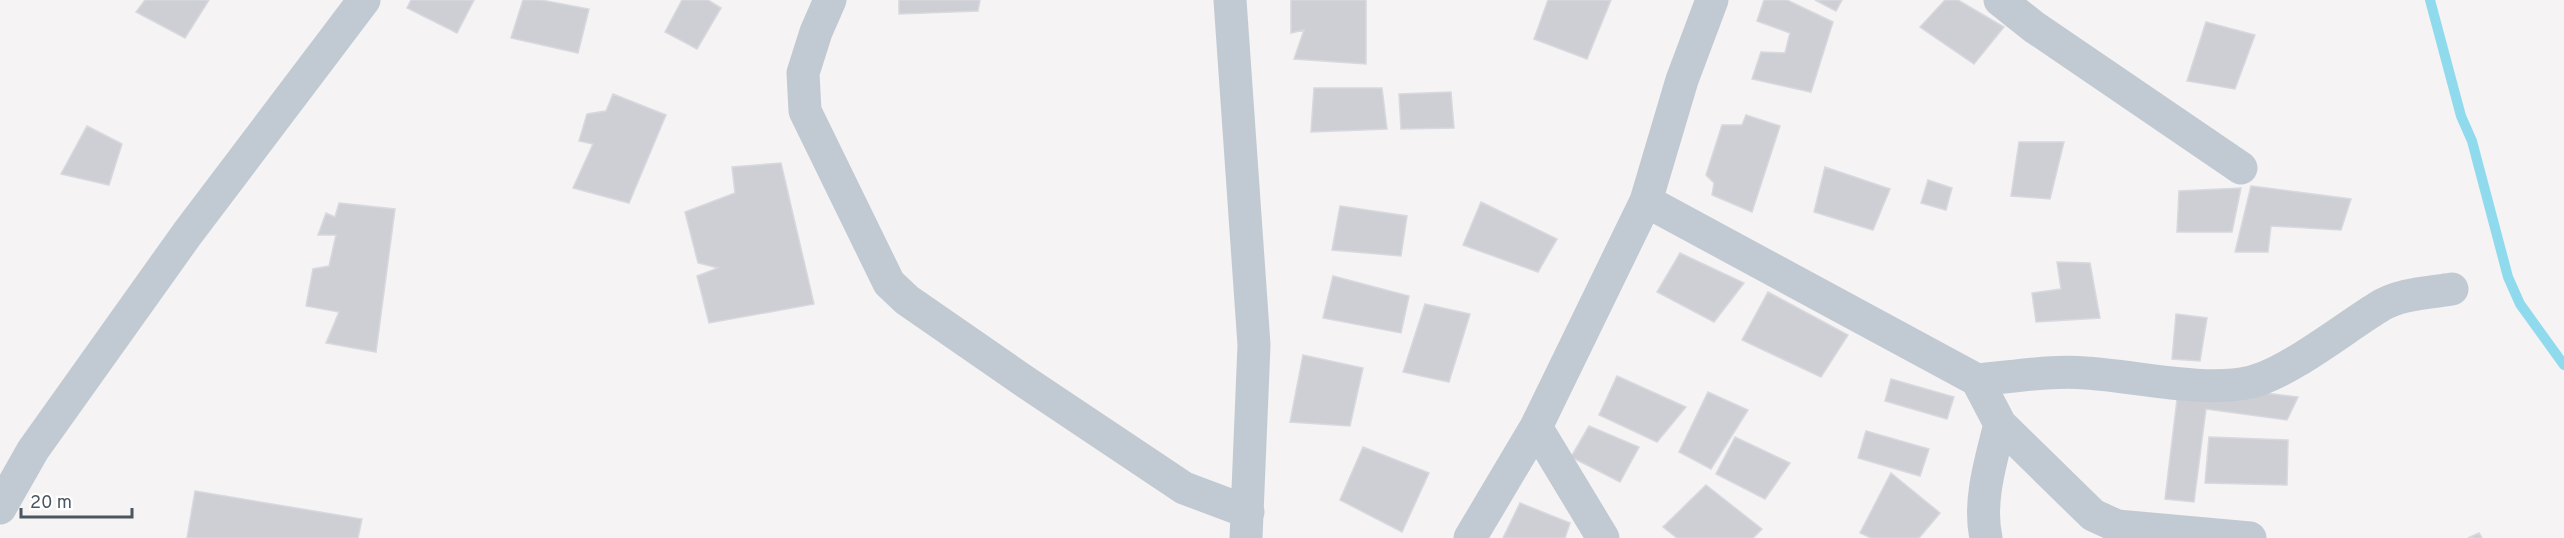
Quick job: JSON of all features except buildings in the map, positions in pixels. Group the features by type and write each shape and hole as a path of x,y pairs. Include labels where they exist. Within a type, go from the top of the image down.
{"street":[{"path":"0,508 33,450 180,243 364,0"},
{"path":"830,0 816,32 803,73 805,111 889,283 907,300 985,354 1184,488 1247,525 1254,345 1230,0"},
{"path":"1470,538 1536,427 1646,201 1682,80 1712,0"},
{"path":"2000,0 2034,27 2241,168"},
{"path":"1646,201 1977,380 2084,372 2224,385 2252,382 2308,352 2377,307 2401,297 2452,290"},
{"path":"1977,380 2000,424 2093,515 2117,526 2250,538"},
{"path":"1986,538 1982,520 1989,472 2000,424"},
{"path":"1536,427 1603,538"}],"waterway":[{"path":"2430,0 2461,116 2472,141 2508,277 2520,304 2564,365"}]}
